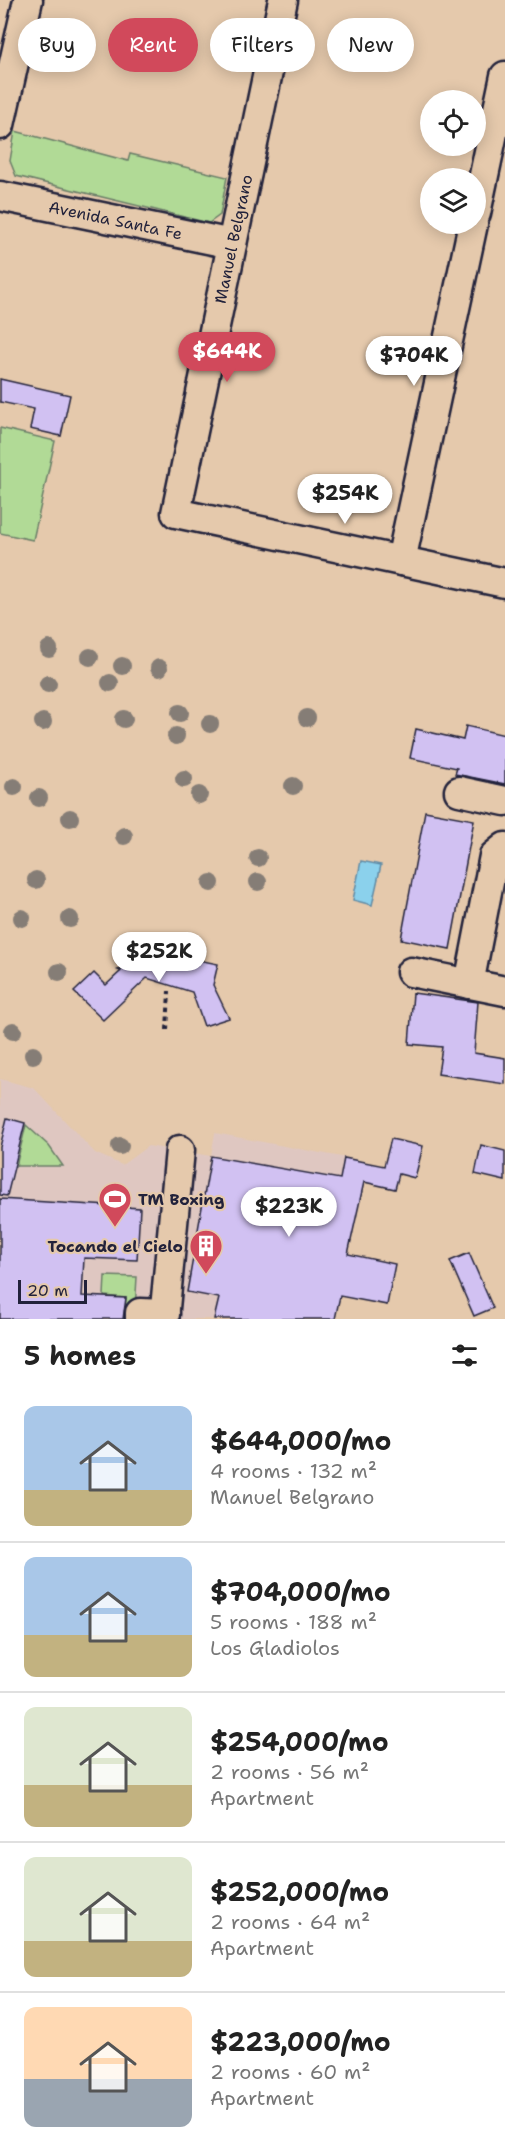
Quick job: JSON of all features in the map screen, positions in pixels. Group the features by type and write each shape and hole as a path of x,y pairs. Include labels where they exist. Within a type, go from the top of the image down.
{"street":[{"path":"0,125 28,0"},
{"name":"Manuel Belgrano","path":"283,0 176,513 400,561"},
{"path":"486,168 505,76"},
{"name":"Avenida Santa Fe","path":"0,196 232,244"},
{"path":"471,234 400,561 505,583"},
{"path":"459,791 505,801"},
{"path":"469,984 494,856 505,847"},
{"path":"411,972 505,991"},
{"path":"156,1317 178,1180 180,1150"}],"path":[{"path":"167,1030 169,992"}],"shaded area":[{"path":"0,1079 34,1088 95,1153 122,1165 148,1146 211,1156 215,1133 368,1162 335,1319 0,1319"}],"green space":[{"path":"15,131 128,161 130,154 227,177 220,215 209,223 16,176 10,161"},
{"path":"0,428 55,441 33,540 0,533"},
{"path":"26,1125 49,1146 63,1166 16,1166"},
{"path":"105,1276 137,1277 135,1310 125,1310 126,1298 104,1296"}],"water":[{"path":"361,861 381,865 372,905 353,900"}],"building":[{"path":"0,379 70,395 61,436 30,429 34,409 0,402"},
{"path":"466,726 505,735 505,784 455,774 457,768 410,758 416,729 463,740"},
{"path":"425,811 474,820 450,949 401,939"},
{"path":"175,942 195,946 193,959 218,964 213,985 229,1018 204,1026 192,992 147,978 103,1020 74,992 94,973 106,985 121,971 118,970 158,955 159,947 168,950"},
{"path":"413,993 478,1002 474,1053 505,1058 505,1084 438,1074 442,1047 409,1044"},
{"path":"7,1118 25,1123 7,1196 0,1195 0,1147"},
{"path":"391,1139 423,1146 415,1178 399,1174 395,1189 364,1182 348,1254 395,1264 387,1305 340,1296 335,1319 214,1319 219,1298 187,1292 211,1156 340,1179 344,1158 384,1166"},
{"path":"481,1145 505,1151 505,1181 475,1174"},
{"path":"0,1199 140,1208 137,1260 84,1258 82,1296 126,1298 123,1319 0,1319"},
{"path":"469,1253 493,1308 474,1316 450,1261"}],"place":[{"name":"TM Boxing","path":"115,1228"},
{"name":"Tocando el Cielo","path":"206,1275"}]}
